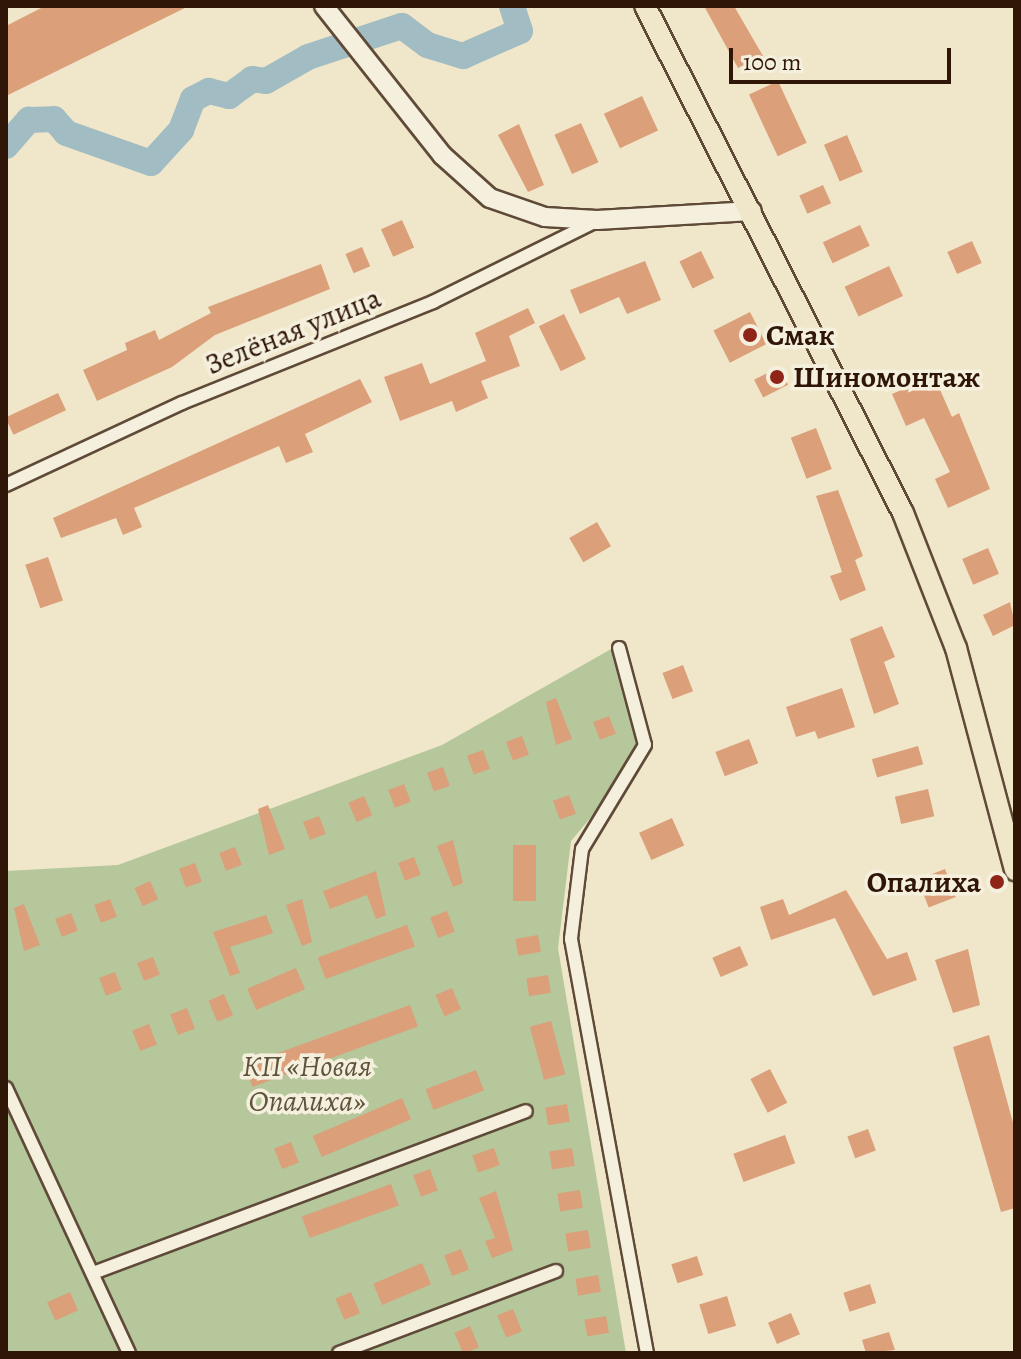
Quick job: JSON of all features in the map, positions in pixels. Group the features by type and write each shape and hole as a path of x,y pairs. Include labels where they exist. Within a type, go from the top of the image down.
{"main road":[{"path":"645,6 752,211 925,565 978,716 1015,870"}],"street":[{"path":"324,6 442,155 490,198 545,217 597,220 752,211"},
{"name":"Зелёная улица","path":"6,485 182,403 433,302 597,220"},
{"path":"619,648 645,745 582,849 571,939 647,1353"},
{"path":"6,1088 129,1353"},
{"path":"93,1273 526,1111"},
{"path":"339,1353 556,1271"}],"green space":[{"name":"КП «Новая Опалиха»","path":"620,644 650,747 571,841 558,948 626,1353 6,1353 6,871 118,865 442,745"}],"building":[{"path":"45,6 189,6 6,96 6,26"},
{"path":"704,6 734,6 763,56 738,68"},
{"path":"778,81 807,143 778,156 749,95"},
{"path":"642,96 658,130 620,148 604,114"},
{"path":"581,123 598,162 572,174 555,135"},
{"path":"519,124 544,185 528,192 498,135"},
{"path":"847,135 863,172 840,182 824,145"},
{"path":"823,185 831,203 807,214 799,196"},
{"path":"402,220 414,247 393,257 381,229"},
{"path":"860,225 870,246 833,263 823,242"},
{"path":"972,241 982,263 957,274 947,252"},
{"path":"362,247 370,266 354,273 345,254"},
{"path":"701,251 714,278 693,288 679,262"},
{"path":"645,261 661,300 627,314 619,297 580,314 570,290"},
{"path":"321,264 330,289 215,335 172,367 97,401 83,370 127,350 125,343 155,330 159,340 211,313 208,307"},
{"path":"889,266 903,296 859,317 845,287"},
{"path":"528,308 535,323 509,336 520,366 481,381 488,398 456,412 452,401 400,421 384,377 422,363 430,384 486,361 475,333"},
{"path":"750,312 766,344 730,363 713,331"},
{"path":"564,314 586,359 561,371 539,326"},
{"path":"779,367 788,385 763,398 754,380"},
{"path":"934,376 952,417 959,413 990,489 948,508 935,479 950,472 924,418 906,426 892,394"},
{"path":"360,379 372,402 305,434 313,452 286,463 279,446 134,508 142,527 123,535 116,518 61,538 53,518"},
{"path":"58,393 66,410 13,435 6,417"},
{"path":"816,428 832,469 807,479 791,438"},
{"path":"838,490 863,556 855,560 866,590 840,601 830,576 842,572 816,496"},
{"path":"597,522 611,546 583,562 569,538"},
{"path":"988,548 999,574 973,585 962,559"},
{"path":"48,557 63,600 40,608 25,565"},
{"path":"1010,602 1015,625 993,636 983,615"},
{"path":"882,626 895,657 884,662 899,704 874,714 850,639"},
{"path":"683,665 693,691 672,699 662,673"},
{"path":"842,688 855,727 818,739 815,731 796,737 786,707"},
{"path":"556,698 572,739 556,745 546,702"},
{"path":"609,716 616,734 600,740 593,722"},
{"path":"522,736 529,755 513,761 506,742"},
{"path":"749,739 758,763 725,776 715,752"},
{"path":"918,746 923,764 877,777 872,759"},
{"path":"483,750 490,769 474,775 467,756"},
{"path":"443,767 450,786 434,792 427,773"},
{"path":"404,784 411,802 395,808 388,790"},
{"path":"928,789 934,816 901,824 895,797"},
{"path":"569,795 576,814 560,820 553,801"},
{"path":"364,796 372,815 357,822 348,803"},
{"path":"268,805 285,849 269,855 258,809"},
{"path":"319,816 326,834 310,840 303,822"},
{"path":"672,818 684,845 651,860 639,833"},
{"path":"453,840 463,883 453,887 437,846"},
{"path":"513,845 536,845 536,901 513,901"},
{"path":"235,847 242,865 226,871 219,853"},
{"path":"414,857 421,875 405,881 398,863"},
{"path":"195,863 202,882 186,888 179,869"},
{"path":"945,869 956,897 929,907 918,879"},
{"path":"376,871 386,915 376,919 367,895 330,909 323,891"},
{"path":"150,881 158,899 143,906 134,888"},
{"path":"846,890 887,959 907,952 917,980 873,996 835,918 771,940 760,907 783,899 789,915"},
{"path":"110,899 117,917 101,923 94,905"},
{"path":"302,899 312,942 302,946 286,905"},
{"path":"24,904 40,945 24,951 14,908"},
{"path":"447,911 455,932 438,938 430,917"},
{"path":"71,913 78,931 62,937 55,919"},
{"path":"266,915 273,933 230,947 240,973 230,976 213,932"},
{"path":"407,925 415,947 326,979 318,957"},
{"path":"538,935 541,952 518,956 515,939"},
{"path":"740,946 748,965 721,977 712,958"},
{"path":"968,949 980,1005 953,1013 935,960"},
{"path":"153,957 160,975 144,981 137,963"},
{"path":"296,968 305,989 256,1010 247,989"},
{"path":"115,972 122,990 106,996 99,978"},
{"path":"548,975 551,993 529,996 526,978"},
{"path":"452,988 461,1009 444,1016 435,995"},
{"path":"224,994 233,1015 217,1022 208,1001"},
{"path":"410,1005 418,1027 252,1087 245,1065"},
{"path":"187,1008 195,1029 178,1035 170,1014"},
{"path":"551,1021 565,1074 544,1080 530,1027"},
{"path":"149,1024 157,1045 140,1051 132,1030"},
{"path":"989,1035 1015,1130 1015,1208 1001,1212 953,1047"},
{"path":"770,1069 787,1103 768,1113 750,1079"},
{"path":"476,1070 484,1091 433,1110 426,1089"},
{"path":"402,1098 411,1119 322,1157 313,1136"},
{"path":"567,1104 570,1122 548,1125 545,1107"},
{"path":"868,1129 876,1151 855,1158 847,1137"},
{"path":"785,1135 795,1163 744,1182 733,1154"},
{"path":"291,1142 299,1163 282,1169 274,1148"},
{"path":"494,1148 500,1165 478,1173 472,1155"},
{"path":"572,1148 575,1166 552,1169 549,1152"},
{"path":"430,1169 438,1191 421,1197 413,1175"},
{"path":"391,1184 399,1206 310,1238 302,1216"},
{"path":"580,1190 583,1208 560,1211 557,1194"},
{"path":"496,1191 513,1250 492,1258 485,1241 495,1238 479,1198"},
{"path":"588,1230 591,1248 568,1251 565,1234"},
{"path":"461,1249 469,1270 452,1276 444,1255"},
{"path":"697,1256 703,1275 678,1283 671,1264"},
{"path":"422,1263 431,1284 382,1305 373,1284"},
{"path":"598,1275 601,1292 578,1296 575,1279"},
{"path":"870,1284 876,1303 850,1312 843,1293"},
{"path":"70,1292 78,1310 55,1320 47,1302"},
{"path":"351,1292 360,1313 344,1320 335,1299"},
{"path":"727,1296 736,1326 708,1334 699,1304"},
{"path":"513,1309 522,1331 506,1338 497,1315"},
{"path":"791,1313 800,1334 777,1344 768,1323"},
{"path":"606,1316 609,1333 587,1337 584,1320"},
{"path":"470,1326 479,1347 463,1353 454,1333"},
{"path":"889,1332 895,1350 866,1353 862,1340"}],"waterway":[{"path":"6,146 29,120 54,119 66,133 151,163 181,130 193,99 209,91 229,96 252,79 266,81 308,57 402,26 427,45 463,56 520,31 512,6"}],"place":[{"name":"Смак","path":"750,335"},
{"name":"Шиномонтаж","path":"777,377"},
{"name":"Опалиха","path":"997,882"}]}
